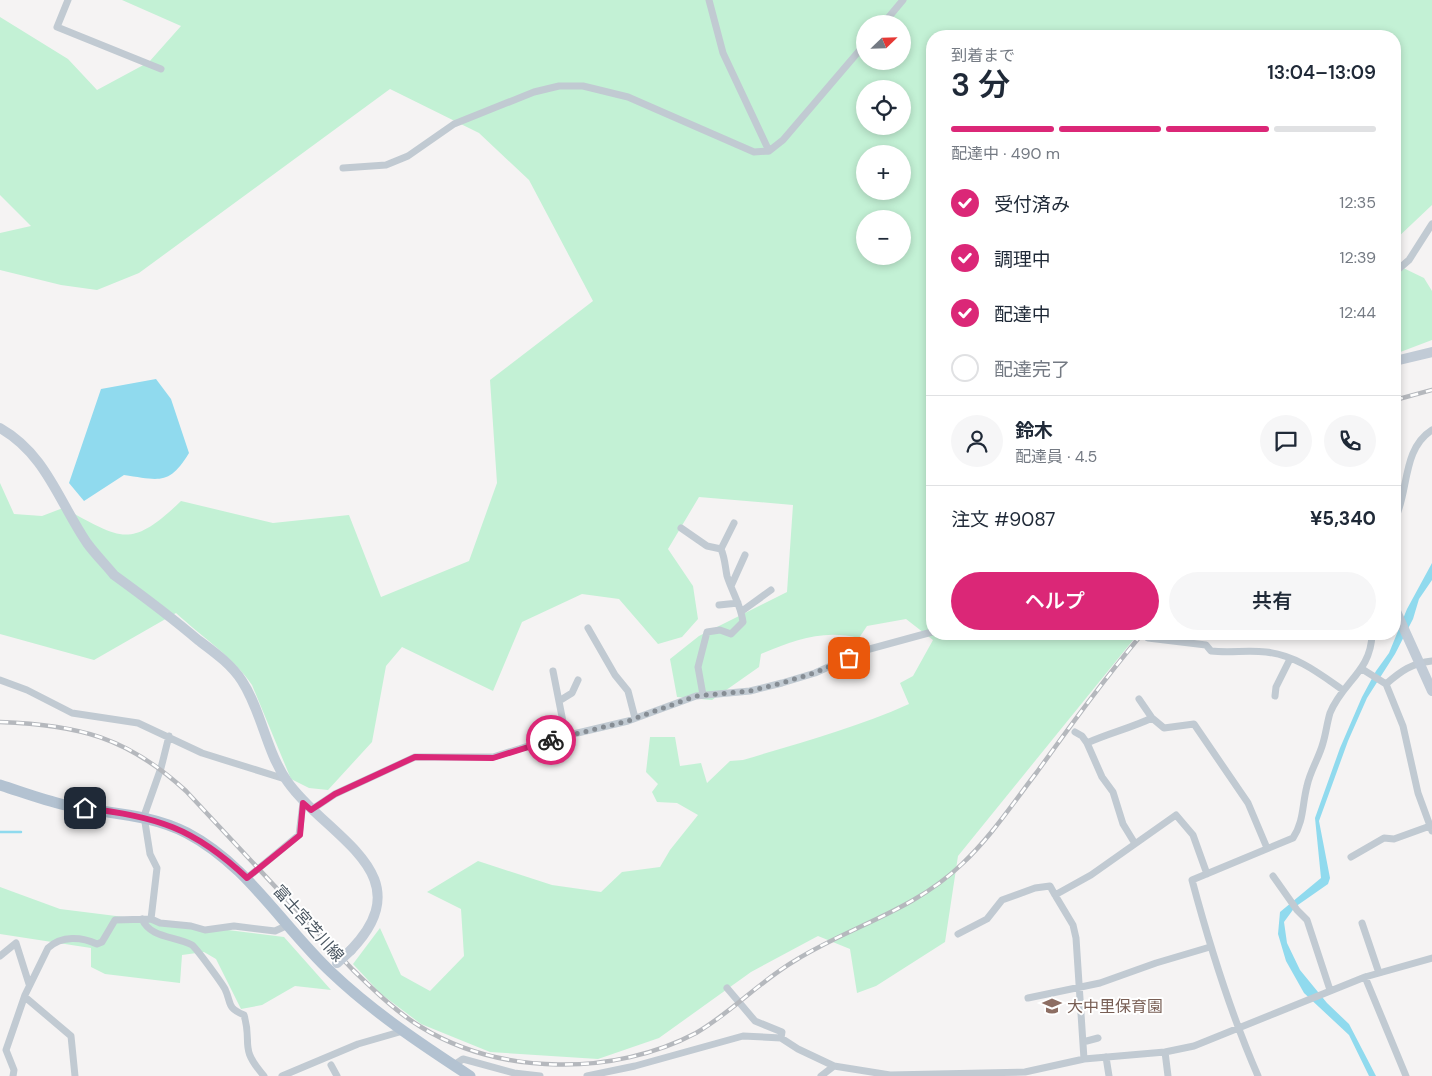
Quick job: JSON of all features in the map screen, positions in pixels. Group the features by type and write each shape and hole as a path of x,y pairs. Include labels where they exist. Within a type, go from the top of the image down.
{"main road":[{"name":"富士宮芝川線","path":"0,785 66,805 144,816 185,832 205,843 222,855 247,878 288,925 333,967 369,1007 470,1076"}],"street":[{"path":"68,0 57,27 161,69"},
{"path":"709,0 723,53 769,151"},
{"path":"890,15 903,0"},
{"path":"343,168 386,165 408,156 454,124 534,92 559,86 583,86 628,97 754,152 769,151 783,140 856,55"},
{"path":"1401,267 1409,260 1432,224"},
{"path":"1401,360 1432,352"},
{"path":"0,428 30,452 45,468 86,542 99,559 114,574 230,666 252,699 285,779 303,803 356,850 372,870 378,894 375,918 351,950 333,967"},
{"path":"1401,497 1411,460 1421,440 1432,430"},
{"path":"703,695 698,667 707,632 720,630 730,634 743,622 742,610 732,586 721,549 734,523"},
{"path":"681,528 707,546 721,549"},
{"path":"732,586 745,555"},
{"path":"742,610 771,590"},
{"path":"719,605 738,603"},
{"path":"1401,624 1432,691"},
{"path":"588,628 615,675 628,691 635,718"},
{"path":"311,810 335,794 415,757 493,758 544,741 566,737 635,718 703,695 750,691 782,683 814,673 866,650 926,634"},
{"path":"1160,640 1206,645 1211,651 1269,652 1311,668 1343,690"},
{"path":"1258,1076 1237,1029 1210,947 1192,880 1292,838 1299,829 1307,786 1323,743 1331,711 1343,690 1362,669 1371,651 1371,640"},
{"path":"1275,696 1276,687 1290,659"},
{"path":"1384,682 1405,668 1419,662 1432,661"},
{"path":"1351,857 1384,838 1394,839 1431,828 1418,793 1403,726 1384,682 1362,669"},
{"path":"553,671 566,737"},
{"path":"0,680 26,690 72,713 138,723 202,753 285,779"},
{"path":"559,701 572,693 578,680"},
{"path":"1139,699 1152,718 1164,728 1194,724 1248,803 1267,848"},
{"path":"1087,743 1124,727 1133,727 1152,718"},
{"path":"1075,732 1082,736 1087,743 1102,777 1114,792 1123,824 1134,842"},
{"path":"151,919 158,868 150,854 144,816 161,768 169,736"},
{"path":"247,878 300,835 303,803"},
{"path":"1055,895 1092,875 1134,842 1176,815 1193,835 1208,874"},
{"path":"1273,876 1297,910 1307,920 1327,991"},
{"path":"958,934 987,920 1002,900 1035,888 1050,886 1073,925 1084,1058"},
{"path":"142,919 145,927 152,931 191,945 199,950 224,988 232,1010 244,1014 246,1022 246,1050 252,1062 264,1076"},
{"path":"13,1076 14,1070 6,1050 29,984 53,943 83,937 97,944 102,942 114,920 151,919 160,924 191,926 206,930 234,926 275,931 288,925"},
{"path":"1362,923 1378,973"},
{"path":"0,956 16,943 29,984"},
{"path":"1028,998 1100,983 1156,963 1210,947"},
{"path":"587,1076 635,1066 743,1036 781,1038 798,1049 834,1066 865,1073 890,1075 1025,1072 1084,1058 1165,1052 1194,1046 1327,991 1365,977 1432,958"},
{"path":"1365,977 1406,1076"},
{"path":"727,988 755,1021 782,1032 781,1038"},
{"path":"25,998 71,1036 75,1076"},
{"path":"282,1076 358,1044 403,1031"},
{"path":"1083,1042 1098,1038"},
{"path":"1165,1052 1168,1076"},
{"path":"1106,1057 1109,1076"},
{"path":"454,1065 463,1059 514,1073 540,1076"},
{"path":"331,1065 337,1076"},
{"path":"821,1076 834,1066"}],"green space":[{"path":"122,0 1432,0 1432,205 1401,234 1401,30 926,30 926,635 906,619 867,626 859,638 821,635 797,640 761,654 759,667 712,700 677,697 670,659 699,636 787,592 793,505 699,497 668,549 693,586 698,619 682,637 658,644 619,599 582,594 522,622 493,691 402,647 386,666 372,742 328,790 309,788 291,779 252,685 236,665 176,613 94,660 0,634 0,483 14,514 42,516 63,508 99,527 124,534 136,533 149,527 181,501 273,523 349,515 381,597 469,561 497,483 490,380 593,301 529,180 479,133 390,89 139,273 97,290 61,285 0,270 0,233 31,226 0,195 0,17 68,59 97,90 149,62 181,26"},
{"path":"1401,267 1424,278 1432,291 1432,340 1401,352"},
{"path":"933,640 1133,640 958,856 945,942 876,986 857,993 850,949 818,936 751,972 659,1038 598,1059 490,1052 421,1024 381,994 353,964 380,928 401,975 430,991 464,956 461,909 427,892 478,861 552,885 601,892 622,872 660,867 670,850 698,815 677,803 657,802 652,792 658,784 646,772 650,737 675,737 680,766 701,763 707,783 730,761 743,760 827,735 909,704 900,683 913,676"},
{"path":"0,887 60,909 284,937 331,990 295,986 262,1005 241,1009 216,959 204,952 182,955 180,983 105,974 91,967 91,948 0,934"}],"water":[{"path":"156,379 171,399 189,453 182,464 169,476 155,479 124,475 84,501 69,483 101,389"},
{"path":"1432,563 1432,580 1419,599 1413,619 1395,654 1367,698 1348,741 1319,821 1330,878 1328,884 1295,907 1284,922 1287,943 1300,970 1327,1003 1349,1024 1376,1076 1369,1076 1349,1035 1304,993 1286,961 1278,934 1280,912 1321,878 1315,818 1340,748 1362,697 1376,671 1389,653 1394,640 1401,640 1401,624"}],"waterway":[{"path":"0,832 21,832"}],"railway":[{"path":"1401,398 1432,390"},
{"path":"0,722 54,726 100,737 122,746 164,773 186,791 353,970 394,1008 421,1027 452,1043 486,1055 522,1062 594,1063 630,1057 664,1047 696,1033 722,1016 783,968 817,948 903,906 943,880 973,854 992,831 1075,719 1137,640"}],"way so far":[{"path":"551,740 628,721 696,696 750,691 782,683 814,673 849,658"}],"place":[{"name":"大中里保育園","path":"1052,1006"}],"route":[{"path":"85,808 144,816 185,832 222,855 247,878 258,867 300,835 303,803 311,810 335,794 415,757 493,758 551,740"}]}
